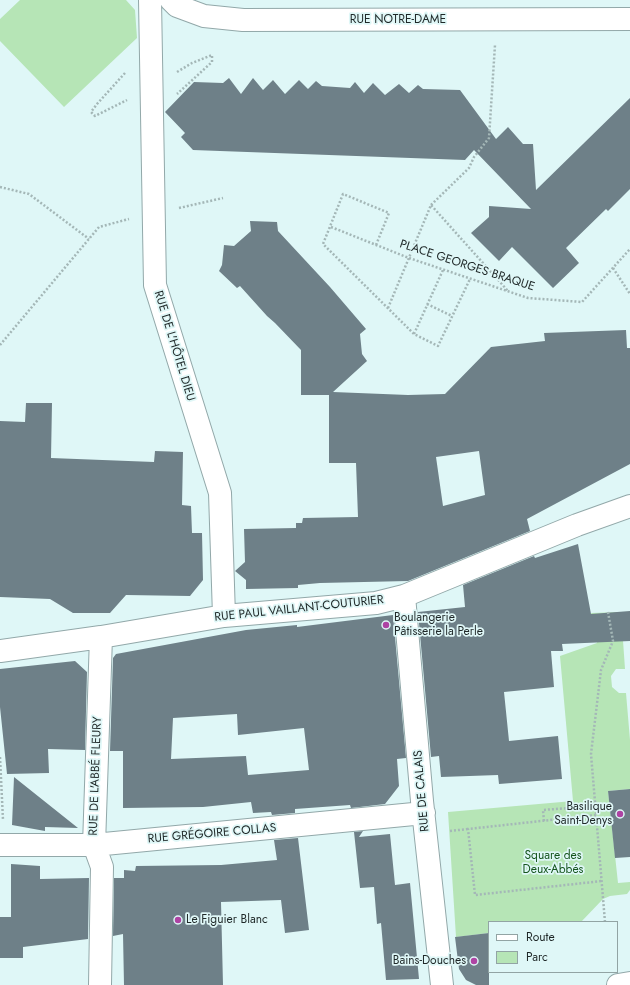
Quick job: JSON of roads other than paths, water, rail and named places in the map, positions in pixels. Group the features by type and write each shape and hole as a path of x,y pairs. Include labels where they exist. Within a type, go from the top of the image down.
{"street":[{"name":"RUE DE L'HÔTEL DIEU","path":"150,0 155,285 220,493 224,616"},
{"name":"RUE NOTRE-DAME","path":"171,0 176,6 204,16 242,20 630,19"},
{"name":"RUE PAUL VAILLANT-COUTURIER","path":"0,651 101,637 224,616 376,603 404,596 577,524 630,506"},
{"name":"RUE DE CALAIS","path":"404,596 442,985"},
{"name":"RUE DE L'ABBÉ FLEURY","path":"100,985 102,867 94,845 101,637"},
{"name":"RUE GRÉGOIRE COLLAS","path":"2,845 94,845 424,813"},
{"path":"618,985 630,983"}],"place":[{"name":"Boulangerie Pâtisserie la Perle","path":"386,625"},
{"name":"Basilique Saint-Denys","path":"620,814"},
{"name":"Le Figuier Blanc","path":"178,920"},
{"name":"Bains-Douches","path":"474,961"}],"park label":[{"name":"Square des Deux-Abbés","path":"553,863"}]}
